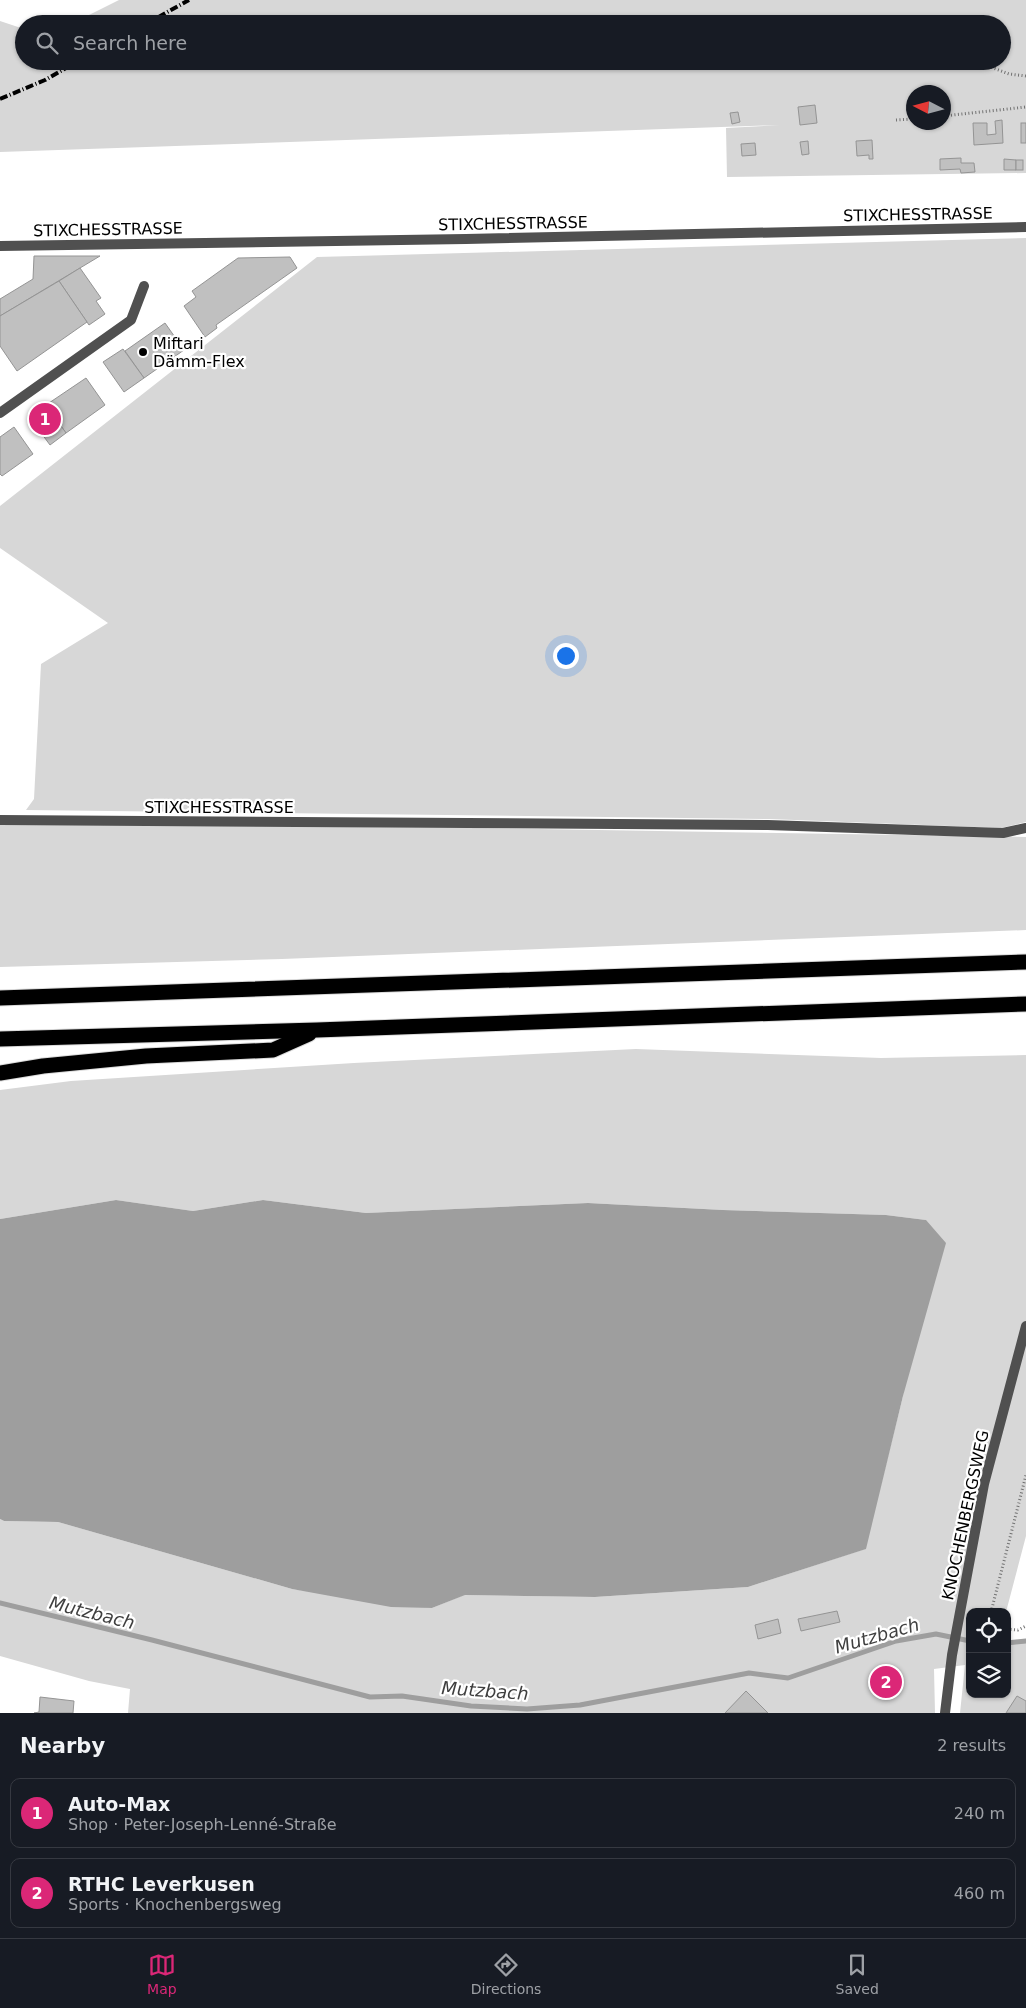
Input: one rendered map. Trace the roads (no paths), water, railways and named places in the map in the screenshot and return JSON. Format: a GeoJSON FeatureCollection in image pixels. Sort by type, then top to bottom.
{"type":"FeatureCollection","features":[{"type":"Feature","properties":{"kind":"highway"},"geometry":{"type":"LineString","coordinates":[[0,998],[1026,962]]}},
{"type":"Feature","properties":{"kind":"highway"},"geometry":{"type":"LineString","coordinates":[[0,988],[29,997]]}},
{"type":"Feature","properties":{"kind":"highway"},"geometry":{"type":"LineString","coordinates":[[0,1039],[317,1030],[1026,1004]]}},
{"type":"Feature","properties":{"kind":"highway"},"geometry":{"type":"LineString","coordinates":[[0,1073],[43,1066],[146,1056],[273,1050],[317,1030]]}},
{"type":"Feature","properties":{"kind":"street","name":"STIXCHESSTRASSE"},"geometry":{"type":"LineString","coordinates":[[0,246],[466,239],[1026,226]]}},
{"type":"Feature","properties":{"kind":"street"},"geometry":{"type":"LineString","coordinates":[[0,413],[131,320],[144,286]]}},
{"type":"Feature","properties":{"kind":"street","name":"STIXCHESSTRASSE"},"geometry":{"type":"LineString","coordinates":[[0,820],[768,825],[1002,833],[1026,828]]}},
{"type":"Feature","properties":{"kind":"street","name":"KNOCHENBERGSWEG"},"geometry":{"type":"LineString","coordinates":[[945,1713],[952,1655],[984,1484],[1026,1326]]}},
{"type":"Feature","properties":{"kind":"waterway","name":"Mutzbach"},"geometry":{"type":"LineString","coordinates":[[0,1603],[152,1640],[370,1697],[402,1696],[471,1706],[527,1709],[580,1705],[749,1673],[788,1678],[896,1641],[936,1634],[966,1640]]}},
{"type":"Feature","properties":{"kind":"waterway","name":"Mutzbach"},"geometry":{"type":"LineString","coordinates":[[1011,1643],[1026,1641]]}},
{"type":"Feature","properties":{"kind":"railway"},"geometry":{"type":"LineString","coordinates":[[162,15],[189,0]]}},
{"type":"Feature","properties":{"kind":"railway"},"geometry":{"type":"LineString","coordinates":[[0,99],[45,80],[62,70]]}},
{"type":"Feature","properties":{"kind":"place","name":"Miftari Dämm-Flex"},"geometry":{"type":"Point","coordinates":[143,352]}},
{"type":"Feature","properties":{"kind":"place","name":"Auto-Max"},"geometry":{"type":"Point","coordinates":[45,419]}},
{"type":"Feature","properties":{"kind":"place","name":"RTHC Leverkusen"},"geometry":{"type":"Point","coordinates":[886,1682]}}]}
